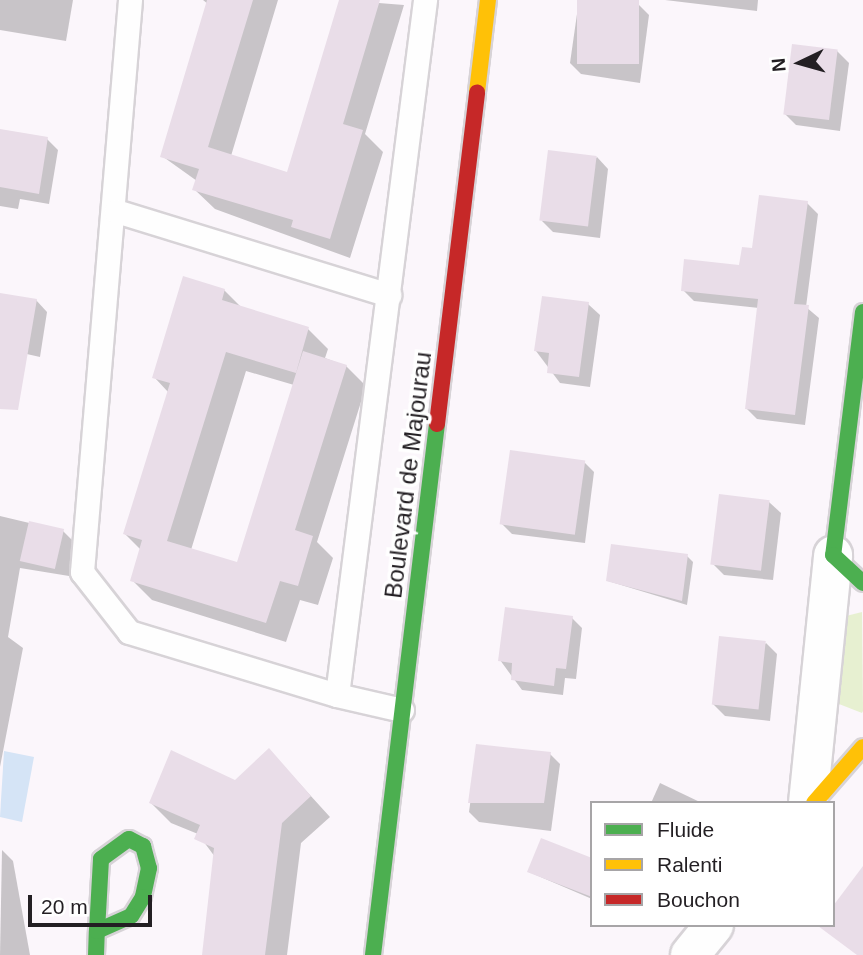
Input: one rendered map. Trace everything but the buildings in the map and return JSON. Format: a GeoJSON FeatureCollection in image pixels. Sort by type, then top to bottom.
{"type":"FeatureCollection","features":[{"type":"Feature","properties":{"kind":"street","name":"Boulevard de Majourau"},"geometry":{"type":"LineString","coordinates":[[373,955],[488,0]]}},
{"type":"Feature","properties":{"kind":"street"},"geometry":{"type":"LineString","coordinates":[[808,801],[833,555],[863,312]]}},
{"type":"Feature","properties":{"kind":"street"},"geometry":{"type":"LineString","coordinates":[[833,555],[863,583]]}},
{"type":"Feature","properties":{"kind":"street"},"geometry":{"type":"LineString","coordinates":[[816,801],[863,747]]}},
{"type":"Feature","properties":{"kind":"street"},"geometry":{"type":"LineString","coordinates":[[96,955],[97,931],[101,859],[130,839],[143,846],[149,868],[144,897],[131,915],[97,931]]}},
{"type":"Feature","properties":{"kind":"street"},"geometry":{"type":"LineString","coordinates":[[690,955],[712,927]]}},
{"type":"Feature","properties":{"kind":"lane"},"geometry":{"type":"LineString","coordinates":[[130,0],[116,211],[82,572],[129,632],[337,695],[402,710]]}},
{"type":"Feature","properties":{"kind":"lane"},"geometry":{"type":"LineString","coordinates":[[337,695],[425,0]]}},
{"type":"Feature","properties":{"kind":"lane"},"geometry":{"type":"LineString","coordinates":[[116,211],[389,295]]}},
{"type":"Feature","properties":{"kind":"green space"},"geometry":{"type":"Polygon","coordinates":[[[862,612],[862,713],[839,704],[831,683],[846,616],[862,612]]]}},
{"type":"Feature","properties":{"kind":"water"},"geometry":{"type":"Polygon","coordinates":[[[4,751],[34,757],[22,822],[0,817],[4,751]]]}},
{"type":"Feature","properties":{"kind":"traffic: fast"},"geometry":{"type":"LineString","coordinates":[[863,312],[833,555],[863,583]]}},
{"type":"Feature","properties":{"kind":"traffic: fast"},"geometry":{"type":"LineString","coordinates":[[373,955],[437,424]]}},
{"type":"Feature","properties":{"kind":"traffic: fast"},"geometry":{"type":"LineString","coordinates":[[96,955],[97,931],[101,859],[129,839],[143,846],[149,868],[143,897],[131,916],[97,931]]}},
{"type":"Feature","properties":{"kind":"traffic: slow"},"geometry":{"type":"LineString","coordinates":[[477,92],[488,0]]}},
{"type":"Feature","properties":{"kind":"traffic: slow"},"geometry":{"type":"LineString","coordinates":[[816,801],[863,747]]}},
{"type":"Feature","properties":{"kind":"traffic: jam"},"geometry":{"type":"LineString","coordinates":[[437,424],[477,92]]}}]}
